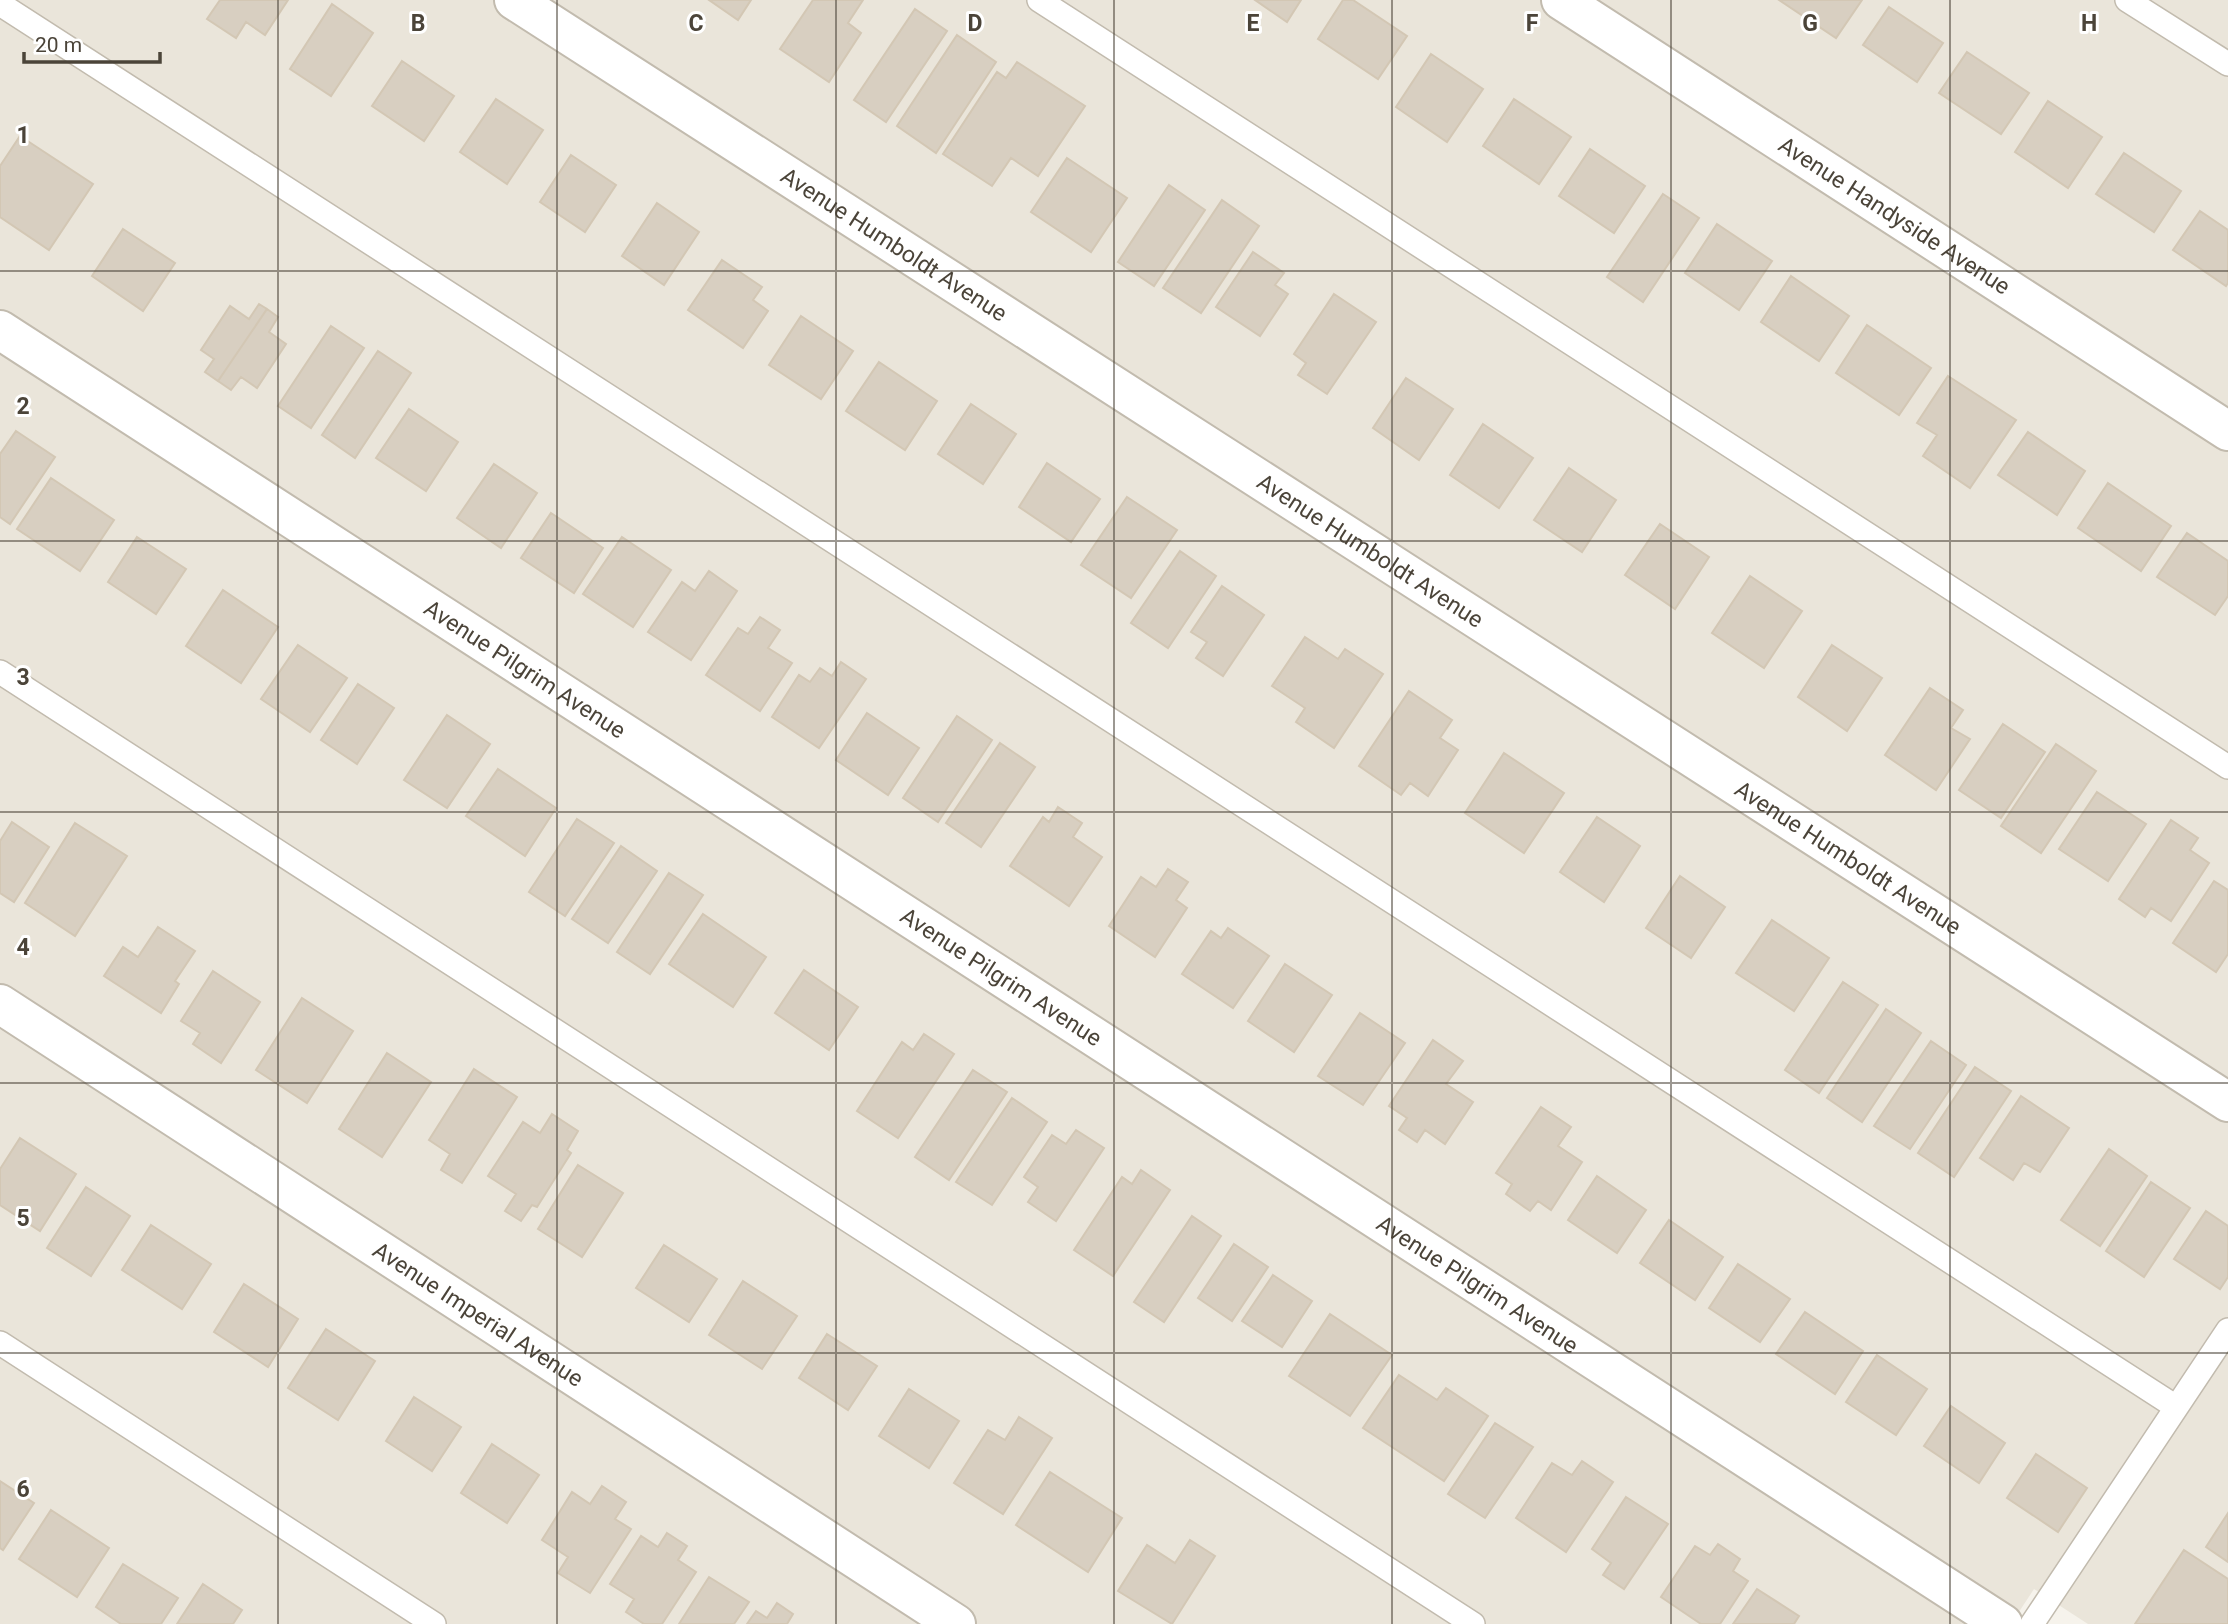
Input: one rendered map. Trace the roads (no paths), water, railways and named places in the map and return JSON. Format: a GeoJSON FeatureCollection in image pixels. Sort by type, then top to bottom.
{"type":"FeatureCollection","features":[{"type":"Feature","properties":{"kind":"street","name":"Avenue Humboldt Avenue"},"geometry":{"type":"LineString","coordinates":[[514,0],[2228,1102]]}},
{"type":"Feature","properties":{"kind":"street","name":"Avenue Handyside Avenue"},"geometry":{"type":"LineString","coordinates":[[1561,0],[2228,431]]}},
{"type":"Feature","properties":{"kind":"street","name":"Avenue Pilgrim Avenue"},"geometry":{"type":"LineString","coordinates":[[0,330],[2003,1624]]}},
{"type":"Feature","properties":{"kind":"street","name":"Avenue Imperial Avenue"},"geometry":{"type":"LineString","coordinates":[[0,1004],[956,1624]]}},
{"type":"Feature","properties":{"kind":"lane"},"geometry":{"type":"LineString","coordinates":[[1039,0],[2228,766]]}},
{"type":"Feature","properties":{"kind":"lane"},"geometry":{"type":"LineString","coordinates":[[2127,0],[2228,64]]}},
{"type":"Feature","properties":{"kind":"lane"},"geometry":{"type":"LineString","coordinates":[[0,4],[2176,1407]]}},
{"type":"Feature","properties":{"kind":"lane"},"geometry":{"type":"LineString","coordinates":[[0,672],[1473,1624]]}},
{"type":"Feature","properties":{"kind":"lane"},"geometry":{"type":"LineString","coordinates":[[2032,1624],[2228,1330]]}},
{"type":"Feature","properties":{"kind":"lane"},"geometry":{"type":"LineString","coordinates":[[0,1343],[434,1624]]}}]}
